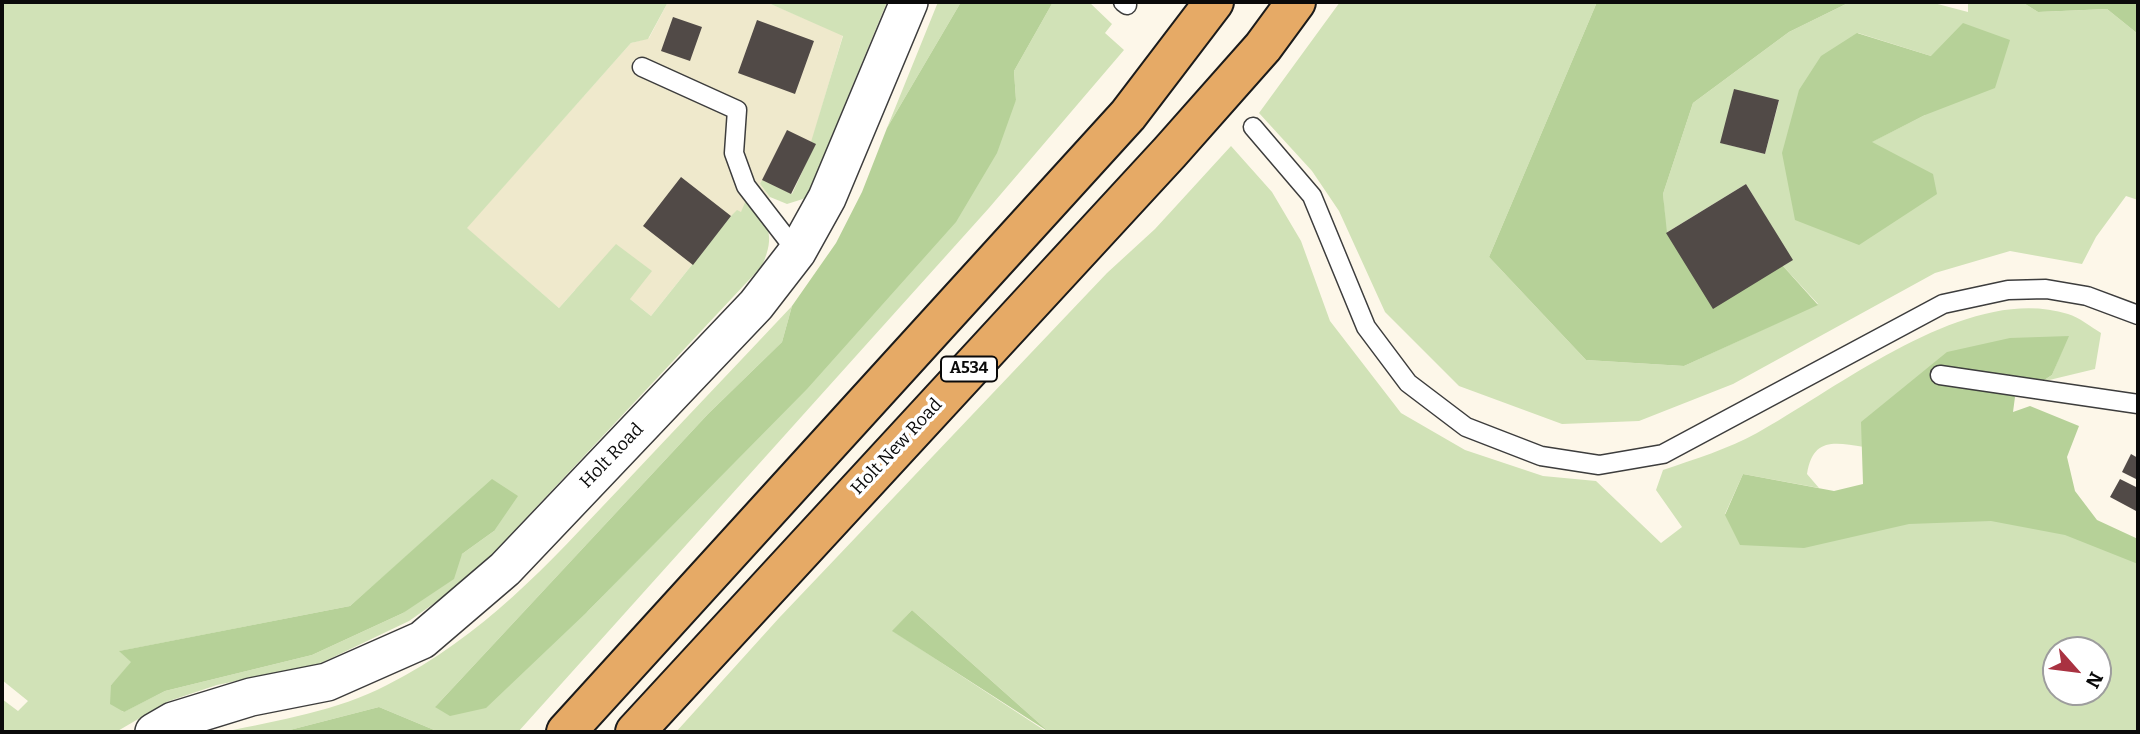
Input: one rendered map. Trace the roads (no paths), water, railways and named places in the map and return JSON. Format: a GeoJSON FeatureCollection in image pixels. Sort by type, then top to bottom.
{"type":"FeatureCollection","features":[{"type":"Feature","properties":{"kind":"highway","name":"A534"},"geometry":{"type":"LineString","coordinates":[[566,732],[1128,114],[1214,2]]}},
{"type":"Feature","properties":{"kind":"highway","name":"Holt New Road"},"geometry":{"type":"LineString","coordinates":[[635,732],[1178,142],[1263,47],[1296,2]]}},
{"type":"Feature","properties":{"kind":"street","name":"Holt Road"},"geometry":{"type":"LineString","coordinates":[[154,732],[173,721],[251,697],[327,682],[422,640],[505,569],[756,305],[797,252],[827,198],[909,2]]}},
{"type":"Feature","properties":{"kind":"lane"},"geometry":{"type":"LineString","coordinates":[[642,66],[737,110],[734,153],[746,186],[797,252]]}},
{"type":"Feature","properties":{"kind":"lane"},"geometry":{"type":"LineString","coordinates":[[1253,127],[1312,196],[1366,327],[1408,383],[1466,427],[1541,456],[1599,465],[1663,454],[1943,304],[2008,290],[2046,289],[2087,296],[2138,315]]}},
{"type":"Feature","properties":{"kind":"lane"},"geometry":{"type":"LineString","coordinates":[[1940,375],[2138,404]]}}]}
